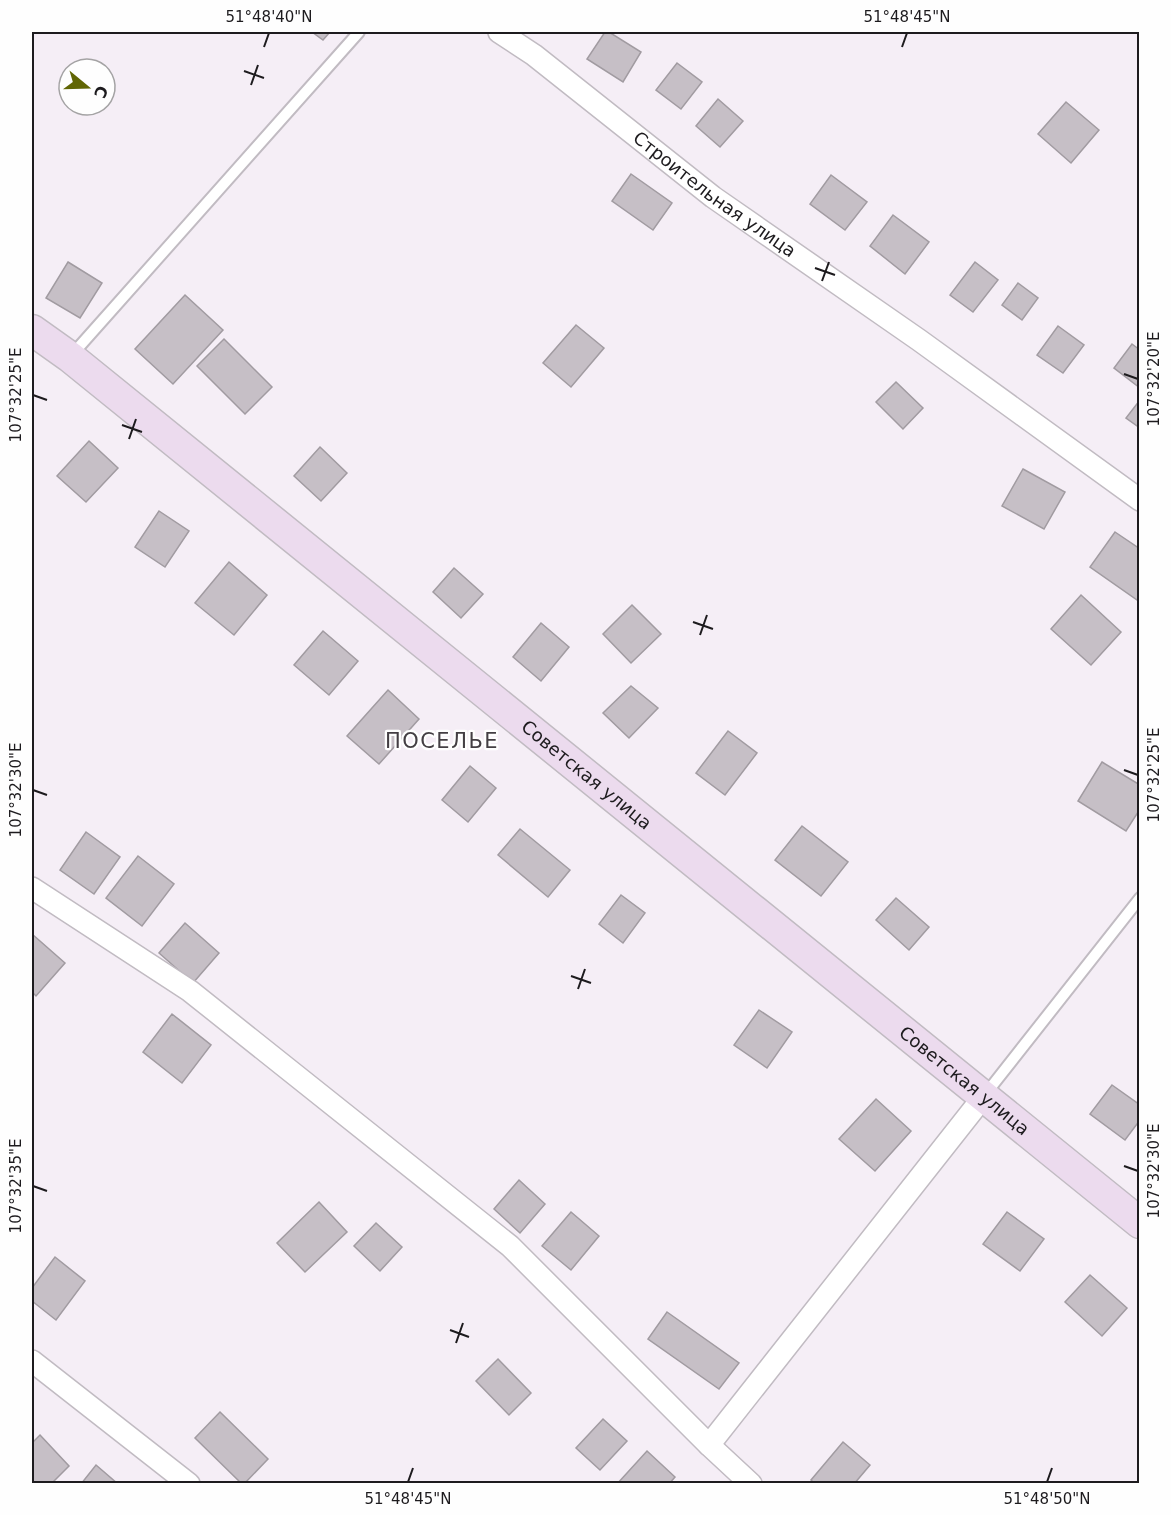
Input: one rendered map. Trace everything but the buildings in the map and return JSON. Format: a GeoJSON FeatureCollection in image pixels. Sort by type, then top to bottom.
{"type":"FeatureCollection","features":[{"type":"Feature","properties":{"kind":"main road","name":"Советская улица"},"geometry":{"type":"LineString","coordinates":[[32,330],[70,357],[1140,1223]]}},
{"type":"Feature","properties":{"kind":"street","name":"Строительная улица"},"geometry":{"type":"LineString","coordinates":[[499,32],[534,56],[713,197],[919,340],[1140,500]]}},
{"type":"Feature","properties":{"kind":"street"},"geometry":{"type":"LineString","coordinates":[[32,888],[190,991],[510,1246],[751,1484]]}},
{"type":"Feature","properties":{"kind":"street"},"geometry":{"type":"LineString","coordinates":[[709,1445],[984,1096]]}},
{"type":"Feature","properties":{"kind":"street"},"geometry":{"type":"LineString","coordinates":[[32,1361],[189,1484]]}},
{"type":"Feature","properties":{"kind":"lane"},"geometry":{"type":"LineString","coordinates":[[70,357],[359,32]]}},
{"type":"Feature","properties":{"kind":"lane"},"geometry":{"type":"LineString","coordinates":[[984,1096],[1140,898]]}},
{"type":"Feature","properties":{"kind":"district","name":"ПОСЕЛЬЕ"},"geometry":{"type":"Point","coordinates":[442,741]}}]}
